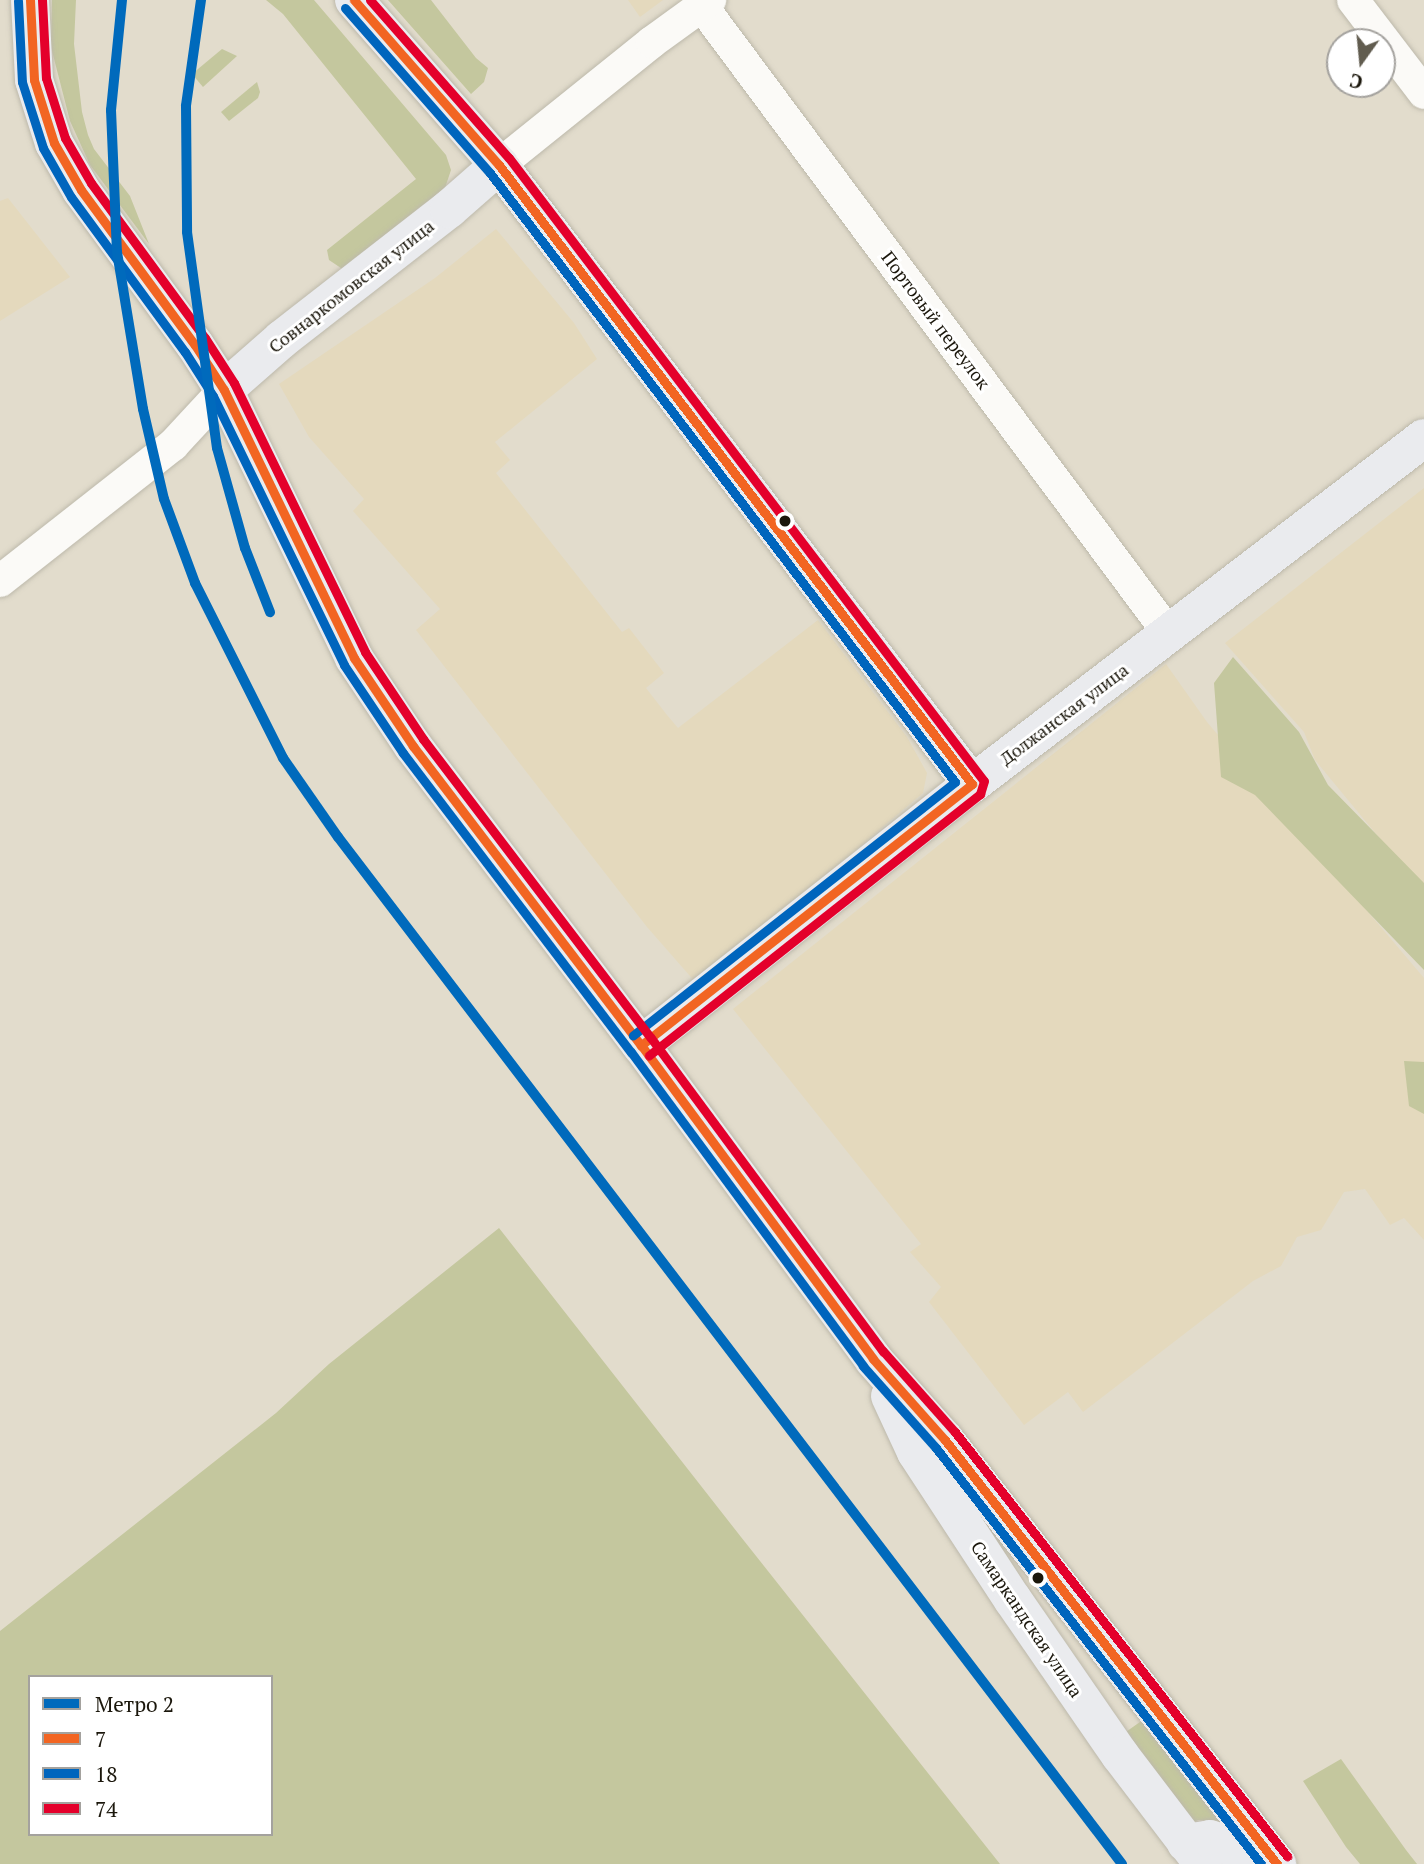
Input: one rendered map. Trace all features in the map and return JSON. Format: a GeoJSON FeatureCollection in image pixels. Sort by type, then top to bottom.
{"type":"FeatureCollection","features":[{"type":"Feature","properties":{"kind":"main road","name":"Самаркандская улица"},"geometry":{"type":"LineString","coordinates":[[30,0],[34,80],[54,142],[80,190],[195,345],[223,390],[354,658],[420,757],[641,1045],[873,1359],[945,1440],[1277,1864]]}},
{"type":"Feature","properties":{"kind":"main road"},"geometry":{"type":"LineString","coordinates":[[354,0],[499,165],[972,784]]}},
{"type":"Feature","properties":{"kind":"main road","name":"Совнаркомовская улица"},"geometry":{"type":"LineString","coordinates":[[223,390],[282,339],[449,209],[499,165]]}},
{"type":"Feature","properties":{"kind":"main road","name":"Должанская улица"},"geometry":{"type":"LineString","coordinates":[[641,1045],[972,784],[1424,438]]}},
{"type":"Feature","properties":{"kind":"main road","name":"Самаркандская улица"},"geometry":{"type":"LineString","coordinates":[[873,1359],[923,1463],[1119,1755],[1194,1853]]}},
{"type":"Feature","properties":{"kind":"main road"},"geometry":{"type":"LineString","coordinates":[[1194,1853],[1210,1839],[1229,1845],[1252,1864]]}},
{"type":"Feature","properties":{"kind":"street"},"geometry":{"type":"LineString","coordinates":[[1353,0],[1424,93]]}},
{"type":"Feature","properties":{"kind":"street","name":"Совнаркомовская улица"},"geometry":{"type":"LineString","coordinates":[[499,165],[706,3]]}},
{"type":"Feature","properties":{"kind":"street","name":"Портовый переулок"},"geometry":{"type":"LineString","coordinates":[[706,3],[1170,634]]}},
{"type":"Feature","properties":{"kind":"street","name":"Совнаркомовская улица"},"geometry":{"type":"LineString","coordinates":[[0,581],[173,445],[223,390]]}},
{"type":"Feature","properties":{"kind":"shaded area"},"geometry":{"type":"Polygon","coordinates":[[[628,0],[663,0],[640,17],[628,0]]]}},
{"type":"Feature","properties":{"kind":"shaded area"},"geometry":{"type":"Polygon","coordinates":[[[8,198],[70,277],[0,321],[0,201],[8,198]]]}},
{"type":"Feature","properties":{"kind":"shaded area"},"geometry":{"type":"Polygon","coordinates":[[[496,229],[574,323],[597,359],[495,442],[510,460],[496,473],[622,632],[629,628],[664,673],[646,688],[667,715],[678,728],[818,620],[907,737],[927,773],[923,793],[697,984],[647,927],[416,630],[440,609],[353,511],[364,499],[309,437],[279,384],[435,278],[496,229]]]}},
{"type":"Feature","properties":{"kind":"shaded area"},"geometry":{"type":"Polygon","coordinates":[[[1424,488],[1424,892],[1315,760],[1304,732],[1225,643],[1424,488]]]}},
{"type":"Feature","properties":{"kind":"shaded area"},"geometry":{"type":"Polygon","coordinates":[[[1166,664],[1207,722],[1424,978],[1424,1240],[1404,1218],[1390,1225],[1365,1189],[1344,1192],[1321,1230],[1297,1237],[1281,1266],[1253,1281],[1083,1412],[1068,1392],[1024,1425],[929,1302],[941,1287],[910,1252],[921,1244],[733,1009],[1166,664]]]}},
{"type":"Feature","properties":{"kind":"green space"},"geometry":{"type":"Polygon","coordinates":[[[52,0],[76,0],[74,44],[82,112],[88,135],[94,149],[130,196],[149,244],[90,165],[70,121],[51,47],[52,0]]]}},
{"type":"Feature","properties":{"kind":"green space"},"geometry":{"type":"Polygon","coordinates":[[[266,0],[314,0],[446,155],[451,170],[443,194],[347,272],[329,260],[327,250],[416,179],[283,14],[266,0]]]}},
{"type":"Feature","properties":{"kind":"green space"},"geometry":{"type":"Polygon","coordinates":[[[388,0],[431,0],[476,58],[488,68],[484,82],[471,94],[388,0]]]}},
{"type":"Feature","properties":{"kind":"green space"},"geometry":{"type":"Polygon","coordinates":[[[222,49],[237,56],[203,87],[192,74],[222,49]]]}},
{"type":"Feature","properties":{"kind":"green space"},"geometry":{"type":"Polygon","coordinates":[[[257,82],[260,92],[258,98],[229,121],[221,112],[257,82]]]}},
{"type":"Feature","properties":{"kind":"green space"},"geometry":{"type":"Polygon","coordinates":[[[1233,657],[1299,732],[1328,785],[1424,883],[1424,970],[1255,795],[1221,777],[1214,683],[1233,657]]]}},
{"type":"Feature","properties":{"kind":"green space"},"geometry":{"type":"Polygon","coordinates":[[[1404,1061],[1424,1062],[1424,1114],[1409,1106],[1404,1061]]]}},
{"type":"Feature","properties":{"kind":"green space"},"geometry":{"type":"Polygon","coordinates":[[[499,1228],[1000,1864],[0,1864],[0,1631],[276,1413],[329,1364],[499,1228]]]}},
{"type":"Feature","properties":{"kind":"green space"},"geometry":{"type":"Polygon","coordinates":[[[1147,1717],[1227,1821],[1198,1820],[1188,1824],[1123,1734],[1147,1717]]]}},
{"type":"Feature","properties":{"kind":"green space"},"geometry":{"type":"Polygon","coordinates":[[[1341,1759],[1417,1864],[1360,1864],[1346,1847],[1303,1781],[1341,1759]]]}},
{"type":"Feature","properties":{"kind":"metro line","name":"2"},"geometry":{"type":"LineString","coordinates":[[122,0],[111,110],[117,252],[143,409],[164,499],[195,583],[283,758],[338,837],[1122,1864]]}},
{"type":"Feature","properties":{"kind":"metro line","name":"2"},"geometry":{"type":"LineString","coordinates":[[201,0],[186,106],[187,232],[217,448],[245,548],[270,612]]}},
{"type":"Feature","properties":{"kind":"transit line","name":"7"},"geometry":{"type":"LineString","coordinates":[[30,0],[34,80],[54,143],[81,190],[195,345],[224,390],[354,658],[413,746],[641,1045],[873,1359],[945,1440],[1277,1864]]}},
{"type":"Feature","properties":{"kind":"transit line","name":"74"},"geometry":{"type":"LineString","coordinates":[[42,0],[46,78],[65,138],[91,183],[205,338],[234,383],[365,652],[423,739],[651,1038],[883,1351],[955,1432],[1287,1856]]}},
{"type":"Feature","properties":{"kind":"transit line","name":"7"},"geometry":{"type":"LineString","coordinates":[[354,0],[499,165],[972,784],[641,1045]]}},
{"type":"Feature","properties":{"kind":"transit line","name":"74"},"geometry":{"type":"LineString","coordinates":[[370,0],[509,158],[984,781],[980,794],[649,1055]]}},
{"type":"Feature","properties":{"kind":"transit line","name":"18"},"geometry":{"type":"LineString","coordinates":[[18,1],[22,82],[43,148],[71,197],[185,352],[213,396],[344,665],[403,753],[631,1052],[863,1366],[936,1448],[1261,1864]]}},
{"type":"Feature","properties":{"kind":"transit line","name":"18"},"geometry":{"type":"LineString","coordinates":[[345,8],[490,173],[955,782],[633,1035]]}}]}
